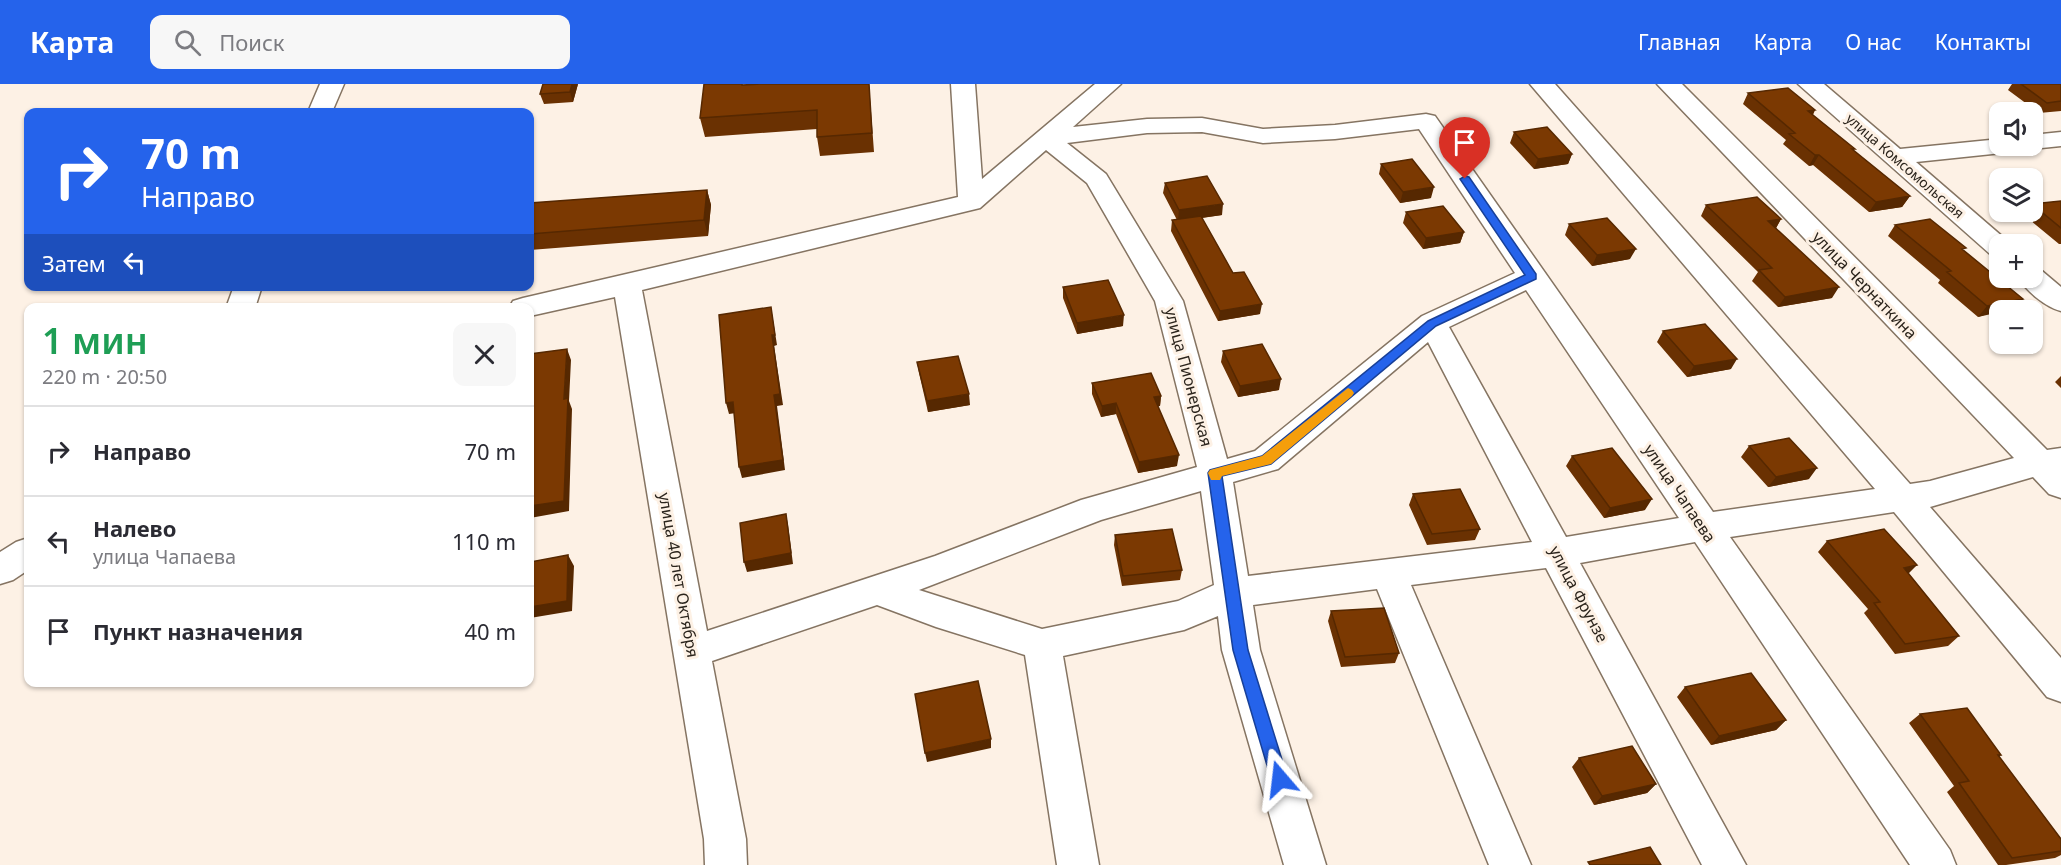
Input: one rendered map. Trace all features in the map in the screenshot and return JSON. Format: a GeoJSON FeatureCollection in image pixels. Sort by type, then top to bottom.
{"type":"FeatureCollection","features":[{"type":"Feature","properties":{"kind":"street"},"geometry":{"type":"LineString","coordinates":[[322,108],[332,84]]}},
{"type":"Feature","properties":{"kind":"street"},"geometry":{"type":"LineString","coordinates":[[963,84],[971,202]]}},
{"type":"Feature","properties":{"kind":"street"},"geometry":{"type":"LineString","coordinates":[[534,306],[971,202],[1109,84]]}},
{"type":"Feature","properties":{"kind":"street"},"geometry":{"type":"LineString","coordinates":[[1542,84],[1902,498],[2061,685]]}},
{"type":"Feature","properties":{"kind":"street","name":"улица Чернаткина"},"geometry":{"type":"LineString","coordinates":[[1669,84],[2054,469]]}},
{"type":"Feature","properties":{"kind":"street","name":"улица Комсомольская"},"geometry":{"type":"LineString","coordinates":[[1810,84],[1989,239]]}},
{"type":"Feature","properties":{"kind":"street","name":"улица Чапаева"},"geometry":{"type":"LineString","coordinates":[[1046,138],[1147,126],[1202,125],[1263,136],[1335,132],[1426,121],[1935,865]]}},
{"type":"Feature","properties":{"kind":"street","name":"улица Пионерская"},"geometry":{"type":"LineString","coordinates":[[1046,138],[1098,179],[1169,301],[1215,473],[1241,650],[1305,865]]}},
{"type":"Feature","properties":{"kind":"street"},"geometry":{"type":"LineString","coordinates":[[2043,141],[2061,139]]}},
{"type":"Feature","properties":{"kind":"street"},"geometry":{"type":"LineString","coordinates":[[1894,157],[1989,147]]}},
{"type":"Feature","properties":{"kind":"street"},"geometry":{"type":"LineString","coordinates":[[692,652],[948,566],[1093,509],[1266,460],[1432,323],[1532,276]]}},
{"type":"Feature","properties":{"kind":"street","name":"улица 40 лет Октября"},"geometry":{"type":"LineString","coordinates":[[627,285],[725,839],[726,865]]}},
{"type":"Feature","properties":{"kind":"street"},"geometry":{"type":"LineString","coordinates":[[2043,286],[2061,302]]}},
{"type":"Feature","properties":{"kind":"street","name":"улица Фрунзе"},"geometry":{"type":"LineString","coordinates":[[1432,323],[1725,865]]}},
{"type":"Feature","properties":{"kind":"street"},"geometry":{"type":"LineString","coordinates":[[879,590],[936,612],[1042,645],[1184,615],[1232,593],[1556,553],[1704,527],[1930,494],[2054,469]]}},
{"type":"Feature","properties":{"kind":"street"},"geometry":{"type":"LineString","coordinates":[[0,570],[24,555]]}},
{"type":"Feature","properties":{"kind":"street"},"geometry":{"type":"LineString","coordinates":[[1388,572],[1510,865]]}},
{"type":"Feature","properties":{"kind":"street"},"geometry":{"type":"LineString","coordinates":[[1042,645],[1078,865]]}},
{"type":"Feature","properties":{"kind":"building"},"geometry":{"type":"Polygon","coordinates":[[[543,84],[572,84],[570,92],[540,94],[543,84]]]}},
{"type":"Feature","properties":{"kind":"building"},"geometry":{"type":"Polygon","coordinates":[[[704,84],[869,84],[872,133],[817,137],[817,110],[700,118],[704,84]]]}},
{"type":"Feature","properties":{"kind":"building"},"geometry":{"type":"Polygon","coordinates":[[[2021,84],[2061,84],[2061,101],[2047,103],[2021,84]]]}},
{"type":"Feature","properties":{"kind":"building"},"geometry":{"type":"Polygon","coordinates":[[[1788,88],[1815,110],[1808,111],[1910,196],[1876,202],[1819,155],[1815,155],[1789,134],[1795,133],[1748,93],[1788,88]]]}},
{"type":"Feature","properties":{"kind":"building"},"geometry":{"type":"Polygon","coordinates":[[[1547,127],[1572,154],[1538,159],[1514,132],[1547,127]]]}},
{"type":"Feature","properties":{"kind":"building"},"geometry":{"type":"Polygon","coordinates":[[[1412,159],[1434,187],[1403,192],[1381,164],[1412,159]]]}},
{"type":"Feature","properties":{"kind":"building"},"geometry":{"type":"Polygon","coordinates":[[[1207,176],[1223,204],[1179,210],[1165,183],[1207,176]]]}},
{"type":"Feature","properties":{"kind":"building"},"geometry":{"type":"Polygon","coordinates":[[[707,190],[704,220],[534,234],[534,203],[707,190]]]}},
{"type":"Feature","properties":{"kind":"building"},"geometry":{"type":"Polygon","coordinates":[[[1757,197],[1781,219],[1768,221],[1839,287],[1785,297],[1759,270],[1772,268],[1706,205],[1757,197]]]}},
{"type":"Feature","properties":{"kind":"building"},"geometry":{"type":"Polygon","coordinates":[[[2061,201],[2061,228],[2043,213],[2043,203],[2061,201]]]}},
{"type":"Feature","properties":{"kind":"building"},"geometry":{"type":"Polygon","coordinates":[[[1443,206],[1464,232],[1426,238],[1406,212],[1443,206]]]}},
{"type":"Feature","properties":{"kind":"building"},"geometry":{"type":"Polygon","coordinates":[[[1201,216],[1233,273],[1244,272],[1262,304],[1220,311],[1172,220],[1201,216]]]}},
{"type":"Feature","properties":{"kind":"building"},"geometry":{"type":"Polygon","coordinates":[[[1607,218],[1636,249],[1597,255],[1569,224],[1607,218]]]}},
{"type":"Feature","properties":{"kind":"building"},"geometry":{"type":"Polygon","coordinates":[[[1930,219],[1966,248],[1962,249],[1989,271],[1989,288],[2010,288],[2023,299],[1989,300],[1987,306],[1947,272],[1951,271],[1895,225],[1930,219]]]}},
{"type":"Feature","properties":{"kind":"building"},"geometry":{"type":"Polygon","coordinates":[[[1108,280],[1124,315],[1077,323],[1063,287],[1108,280]]]}},
{"type":"Feature","properties":{"kind":"building"},"geometry":{"type":"Polygon","coordinates":[[[771,307],[775,335],[772,335],[780,394],[774,395],[783,460],[739,467],[733,402],[726,403],[719,315],[771,307]]]}},
{"type":"Feature","properties":{"kind":"building"},"geometry":{"type":"Polygon","coordinates":[[[1705,324],[1737,359],[1694,366],[1663,331],[1705,324]]]}},
{"type":"Feature","properties":{"kind":"building"},"geometry":{"type":"Polygon","coordinates":[[[1262,344],[1281,379],[1240,386],[1223,351],[1262,344]]]}},
{"type":"Feature","properties":{"kind":"building"},"geometry":{"type":"Polygon","coordinates":[[[567,349],[564,399],[568,398],[564,501],[534,505],[534,353],[567,349]]]}},
{"type":"Feature","properties":{"kind":"building"},"geometry":{"type":"Polygon","coordinates":[[[958,356],[969,394],[927,401],[917,362],[958,356]]]}},
{"type":"Feature","properties":{"kind":"building"},"geometry":{"type":"Polygon","coordinates":[[[1151,373],[1161,396],[1154,397],[1179,455],[1139,462],[1116,403],[1102,406],[1092,383],[1151,373]]]}},
{"type":"Feature","properties":{"kind":"building"},"geometry":{"type":"Polygon","coordinates":[[[1789,438],[1817,468],[1776,477],[1749,446],[1789,438]]]}},
{"type":"Feature","properties":{"kind":"building"},"geometry":{"type":"Polygon","coordinates":[[[1612,448],[1652,499],[1610,508],[1572,456],[1612,448]]]}},
{"type":"Feature","properties":{"kind":"building"},"geometry":{"type":"Polygon","coordinates":[[[1460,489],[1480,529],[1432,534],[1413,494],[1460,489]]]}},
{"type":"Feature","properties":{"kind":"building"},"geometry":{"type":"Polygon","coordinates":[[[786,514],[791,553],[744,562],[740,523],[786,514]]]}},
{"type":"Feature","properties":{"kind":"building"},"geometry":{"type":"Polygon","coordinates":[[[1172,529],[1182,570],[1123,576],[1115,535],[1172,529]]]}},
{"type":"Feature","properties":{"kind":"building"},"geometry":{"type":"Polygon","coordinates":[[[1884,529],[1917,565],[1904,568],[1959,636],[1905,644],[1874,603],[1880,602],[1827,541],[1884,529]]]}},
{"type":"Feature","properties":{"kind":"building"},"geometry":{"type":"Polygon","coordinates":[[[568,555],[567,601],[534,606],[534,561],[568,555]]]}},
{"type":"Feature","properties":{"kind":"building"},"geometry":{"type":"Polygon","coordinates":[[[1384,608],[1399,653],[1345,657],[1331,611],[1384,608]]]}},
{"type":"Feature","properties":{"kind":"building"},"geometry":{"type":"Polygon","coordinates":[[[1751,673],[1786,720],[1719,736],[1685,687],[1751,673]]]}},
{"type":"Feature","properties":{"kind":"building"},"geometry":{"type":"Polygon","coordinates":[[[978,681],[991,739],[925,753],[915,694],[978,681]]]}},
{"type":"Feature","properties":{"kind":"building"},"geometry":{"type":"Polygon","coordinates":[[[1967,708],[2001,755],[1998,755],[2061,839],[2061,851],[2012,858],[1959,783],[1969,781],[1920,714],[1967,708]]]}},
{"type":"Feature","properties":{"kind":"building"},"geometry":{"type":"Polygon","coordinates":[[[1632,746],[1656,784],[1602,796],[1579,758],[1632,746]]]}},
{"type":"Feature","properties":{"kind":"building"},"geometry":{"type":"Polygon","coordinates":[[[1650,847],[1661,865],[1590,865],[1588,862],[1650,847]]]}},
{"type":"Feature","properties":{"kind":"slow traffic"},"geometry":{"type":"LineString","coordinates":[[1216,477],[1215,473],[1266,460],[1348,393]]}},
{"type":"Feature","properties":{"kind":"route"},"geometry":{"type":"LineString","coordinates":[[1280,779],[1241,650],[1215,473],[1266,460],[1432,323],[1532,276],[1465,179]]}}]}
